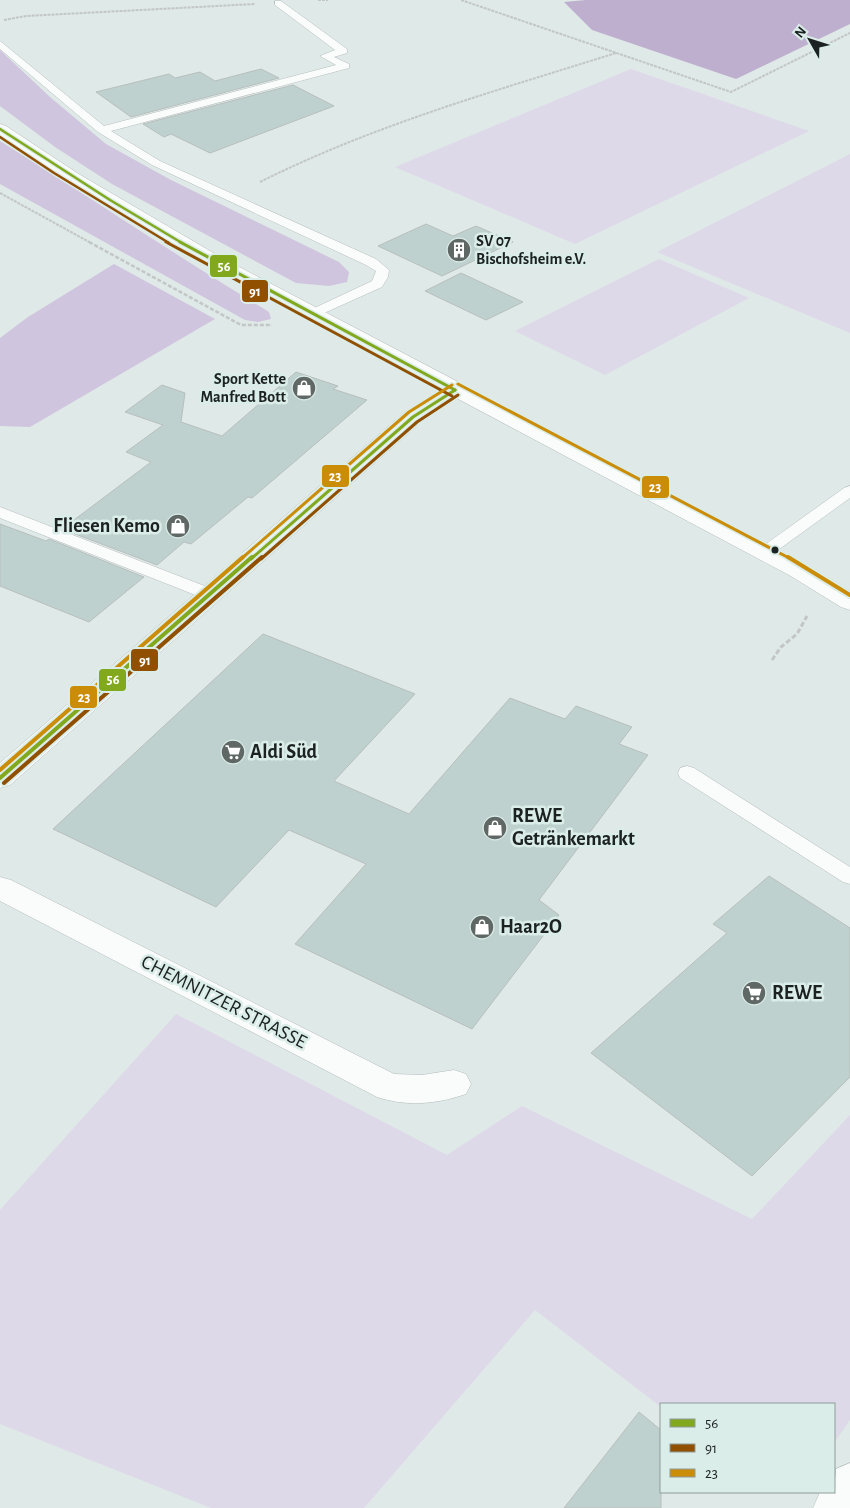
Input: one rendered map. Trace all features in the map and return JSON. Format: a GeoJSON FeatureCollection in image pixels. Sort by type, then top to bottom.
{"type":"FeatureCollection","features":[{"type":"Feature","properties":{"kind":"main road"},"geometry":{"type":"LineString","coordinates":[[0,129],[71,178],[147,224],[455,390],[847,596]]}},
{"type":"Feature","properties":{"kind":"main road"},"geometry":{"type":"LineString","coordinates":[[0,778],[413,417],[455,390]]}},
{"type":"Feature","properties":{"kind":"main road","name":"CHEMNITZER STRASSE"},"geometry":{"type":"LineString","coordinates":[[0,888],[389,1086],[406,1090],[431,1090],[454,1084]]}},
{"type":"Feature","properties":{"kind":"main road"},"geometry":{"type":"LineString","coordinates":[[833,1508],[850,1482]]}},
{"type":"Feature","properties":{"kind":"lane"},"geometry":{"type":"LineString","coordinates":[[102,130],[344,66],[325,56],[343,51],[278,3]]}},
{"type":"Feature","properties":{"kind":"lane"},"geometry":{"type":"LineString","coordinates":[[0,44],[102,130],[156,163],[370,262],[383,270],[382,277],[377,284],[313,314]]}},
{"type":"Feature","properties":{"kind":"lane"},"geometry":{"type":"LineString","coordinates":[[765,552],[850,491]]}},
{"type":"Feature","properties":{"kind":"lane"},"geometry":{"type":"LineString","coordinates":[[0,512],[209,594]]}},
{"type":"Feature","properties":{"kind":"lane"},"geometry":{"type":"LineString","coordinates":[[687,773],[850,877]]}},
{"type":"Feature","properties":{"kind":"path"},"geometry":{"type":"LineString","coordinates":[[0,20],[26,16],[328,0]]}},
{"type":"Feature","properties":{"kind":"path"},"geometry":{"type":"LineString","coordinates":[[461,0],[731,92],[850,33]]}},
{"type":"Feature","properties":{"kind":"path"},"geometry":{"type":"LineString","coordinates":[[231,198],[286,168],[351,139],[616,53]]}},
{"type":"Feature","properties":{"kind":"path"},"geometry":{"type":"LineString","coordinates":[[0,193],[241,324],[257,326],[280,325],[313,314]]}},
{"type":"Feature","properties":{"kind":"path"},"geometry":{"type":"LineString","coordinates":[[772,660],[781,647],[797,634],[807,616]]}},
{"type":"Feature","properties":{"kind":"shaded area"},"geometry":{"type":"Polygon","coordinates":[[[586,0],[850,0],[850,24],[736,79],[592,30],[564,2],[586,0]]]}},
{"type":"Feature","properties":{"kind":"shaded area"},"geometry":{"type":"Polygon","coordinates":[[[0,50],[50,97],[106,144],[171,180],[339,262],[349,272],[347,282],[329,286],[296,283],[112,184],[55,147],[0,106],[0,50]]]}},
{"type":"Feature","properties":{"kind":"shaded area"},"geometry":{"type":"Polygon","coordinates":[[[631,69],[809,131],[575,244],[395,167],[631,69]]]}},
{"type":"Feature","properties":{"kind":"shaded area"},"geometry":{"type":"Polygon","coordinates":[[[0,141],[269,312],[271,319],[258,322],[245,320],[0,184],[0,141]]]}},
{"type":"Feature","properties":{"kind":"shaded area"},"geometry":{"type":"Polygon","coordinates":[[[850,154],[850,333],[657,252],[850,154]]]}},
{"type":"Feature","properties":{"kind":"shaded area"},"geometry":{"type":"Polygon","coordinates":[[[659,259],[749,298],[605,375],[515,331],[659,259]]]}},
{"type":"Feature","properties":{"kind":"shaded area"},"geometry":{"type":"Polygon","coordinates":[[[114,264],[215,319],[30,427],[0,426],[0,338],[28,317],[114,264]]]}},
{"type":"Feature","properties":{"kind":"shaded area"},"geometry":{"type":"Polygon","coordinates":[[[176,1014],[447,1155],[522,1106],[752,1219],[850,1115],[850,1420],[835,1442],[835,1403],[660,1403],[660,1406],[535,1310],[364,1508],[211,1508],[0,1424],[0,1210],[176,1014]]]}},
{"type":"Feature","properties":{"kind":"building"},"geometry":{"type":"Polygon","coordinates":[[[261,69],[279,78],[131,117],[96,92],[169,74],[175,78],[200,72],[215,81],[261,69]]]}},
{"type":"Feature","properties":{"kind":"building"},"geometry":{"type":"Polygon","coordinates":[[[293,85],[334,106],[210,153],[171,134],[164,137],[143,124],[293,85]]]}},
{"type":"Feature","properties":{"kind":"building","name":"SV 07 Bischofsheim e.V."},"geometry":{"type":"Polygon","coordinates":[[[426,224],[453,236],[476,226],[513,242],[442,276],[378,246],[426,224]]]}},
{"type":"Feature","properties":{"kind":"building","name":"SV 07 Bischofsheim e.V."},"geometry":{"type":"Polygon","coordinates":[[[461,273],[523,302],[486,320],[425,291],[461,273]]]}},
{"type":"Feature","properties":{"kind":"building"},"geometry":{"type":"Polygon","coordinates":[[[296,372],[338,386],[333,389],[367,400],[252,498],[248,497],[191,544],[184,542],[157,565],[62,529],[151,462],[126,452],[163,425],[125,412],[162,385],[185,393],[181,422],[222,436],[296,372]]]}},
{"type":"Feature","properties":{"kind":"building"},"geometry":{"type":"Polygon","coordinates":[[[0,524],[46,541],[49,539],[144,577],[89,622],[0,586],[0,524]]]}},
{"type":"Feature","properties":{"kind":"building"},"geometry":{"type":"Polygon","coordinates":[[[263,634],[415,694],[334,781],[409,814],[510,698],[565,719],[576,706],[632,727],[619,744],[648,755],[539,900],[559,915],[472,1029],[295,944],[366,864],[289,830],[216,907],[53,829],[263,634]]]}},
{"type":"Feature","properties":{"kind":"building","name":"REWE"},"geometry":{"type":"Polygon","coordinates":[[[769,876],[850,928],[850,1077],[752,1176],[591,1053],[727,933],[713,924],[769,876]]]}},
{"type":"Feature","properties":{"kind":"building"},"geometry":{"type":"Polygon","coordinates":[[[639,1412],[660,1429],[661,1508],[564,1508],[639,1412]]]}},
{"type":"Feature","properties":{"kind":"transit line","name":"56"},"geometry":{"type":"LineString","coordinates":[[0,129],[55,166],[166,234],[281,298],[455,390]]}},
{"type":"Feature","properties":{"kind":"transit line","name":"91"},"geometry":{"type":"LineString","coordinates":[[0,137],[109,208],[165,241],[452,396]]}},
{"type":"Feature","properties":{"kind":"transit line","name":"23"},"geometry":{"type":"LineString","coordinates":[[458,384],[801,564],[850,595]]}},
{"type":"Feature","properties":{"kind":"transit line","name":"23"},"geometry":{"type":"LineString","coordinates":[[0,770],[409,412],[452,385]]}},
{"type":"Feature","properties":{"kind":"transit line","name":"56"},"geometry":{"type":"LineString","coordinates":[[0,778],[413,417],[455,390]]}},
{"type":"Feature","properties":{"kind":"transit line","name":"91"},"geometry":{"type":"LineString","coordinates":[[4,783],[417,422],[458,395]]}},
{"type":"Feature","properties":{"kind":"place","name":"SV 07 Bischofsheim e.V."},"geometry":{"type":"Point","coordinates":[459,250]}},
{"type":"Feature","properties":{"kind":"place","name":"Sport Kette Manfred Bott"},"geometry":{"type":"Point","coordinates":[304,388]}},
{"type":"Feature","properties":{"kind":"place","name":"Fliesen Kemo"},"geometry":{"type":"Point","coordinates":[178,526]}},
{"type":"Feature","properties":{"kind":"place","name":"Aldi Süd"},"geometry":{"type":"Point","coordinates":[233,752]}},
{"type":"Feature","properties":{"kind":"place","name":"REWE Getränkemarkt"},"geometry":{"type":"Point","coordinates":[495,828]}},
{"type":"Feature","properties":{"kind":"place","name":"Haar2O"},"geometry":{"type":"Point","coordinates":[482,927]}},
{"type":"Feature","properties":{"kind":"place","name":"REWE"},"geometry":{"type":"Point","coordinates":[754,993]}}]}
